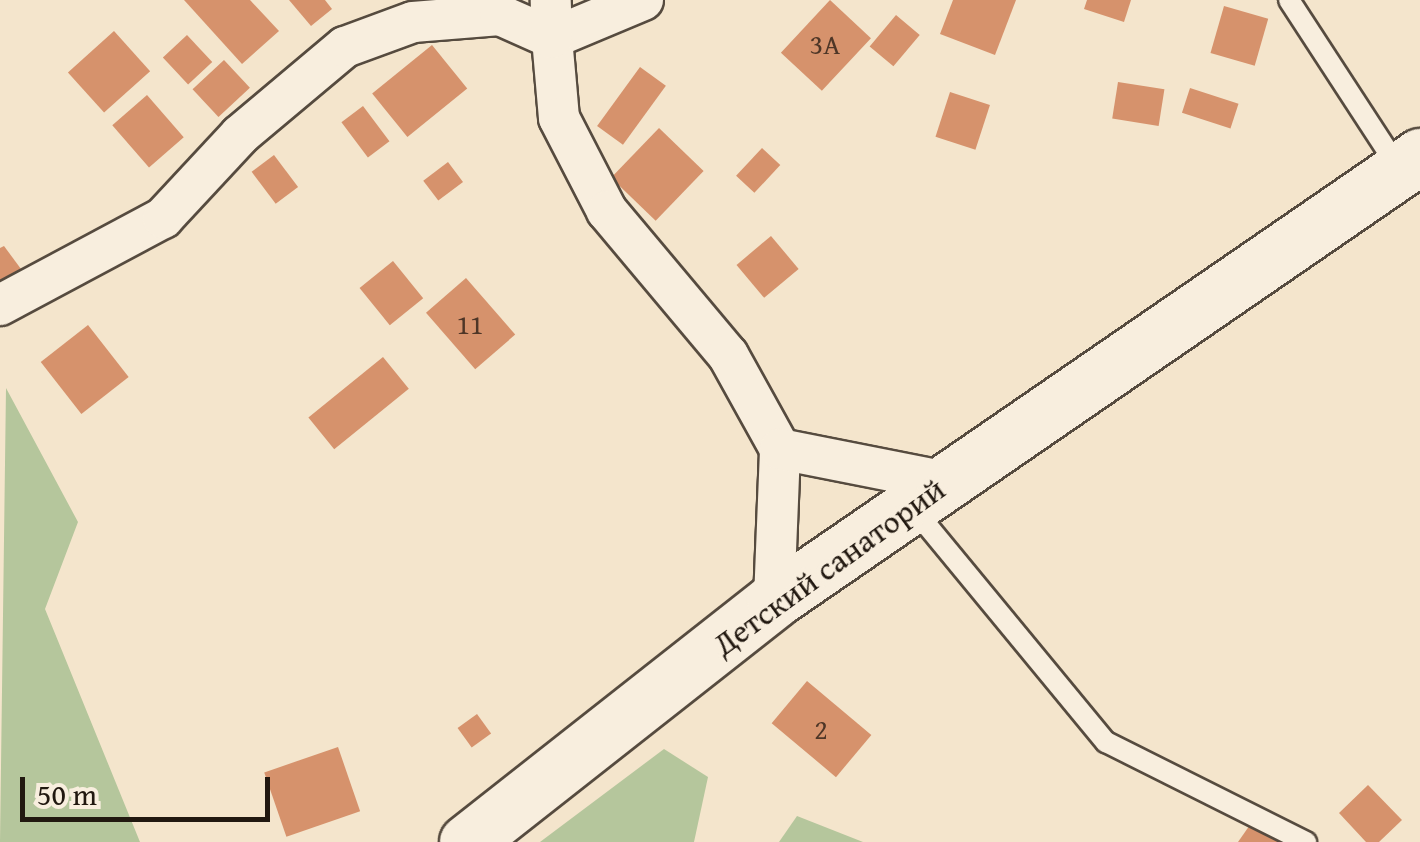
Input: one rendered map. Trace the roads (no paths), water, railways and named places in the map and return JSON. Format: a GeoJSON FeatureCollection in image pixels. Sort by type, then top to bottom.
{"type":"FeatureCollection","features":[{"type":"Feature","properties":{"kind":"main road","name":"Детский санаторий"},"geometry":{"type":"LineString","coordinates":[[468,842],[774,600],[1410,162]]}},
{"type":"Feature","properties":{"kind":"street"},"geometry":{"type":"LineString","coordinates":[[0,305],[163,218],[240,135],[345,48],[413,22],[500,15],[552,19],[642,0]]}},
{"type":"Feature","properties":{"kind":"street"},"geometry":{"type":"LineString","coordinates":[[552,19],[559,118],[607,211],[728,355],[780,450],[774,600]]}},
{"type":"Feature","properties":{"kind":"street"},"geometry":{"type":"LineString","coordinates":[[780,450],[929,494]]}},
{"type":"Feature","properties":{"kind":"lane"},"geometry":{"type":"LineString","coordinates":[[1288,0],[1410,162]]}},
{"type":"Feature","properties":{"kind":"lane"},"geometry":{"type":"LineString","coordinates":[[929,494],[1106,742],[1306,842]]}}]}
